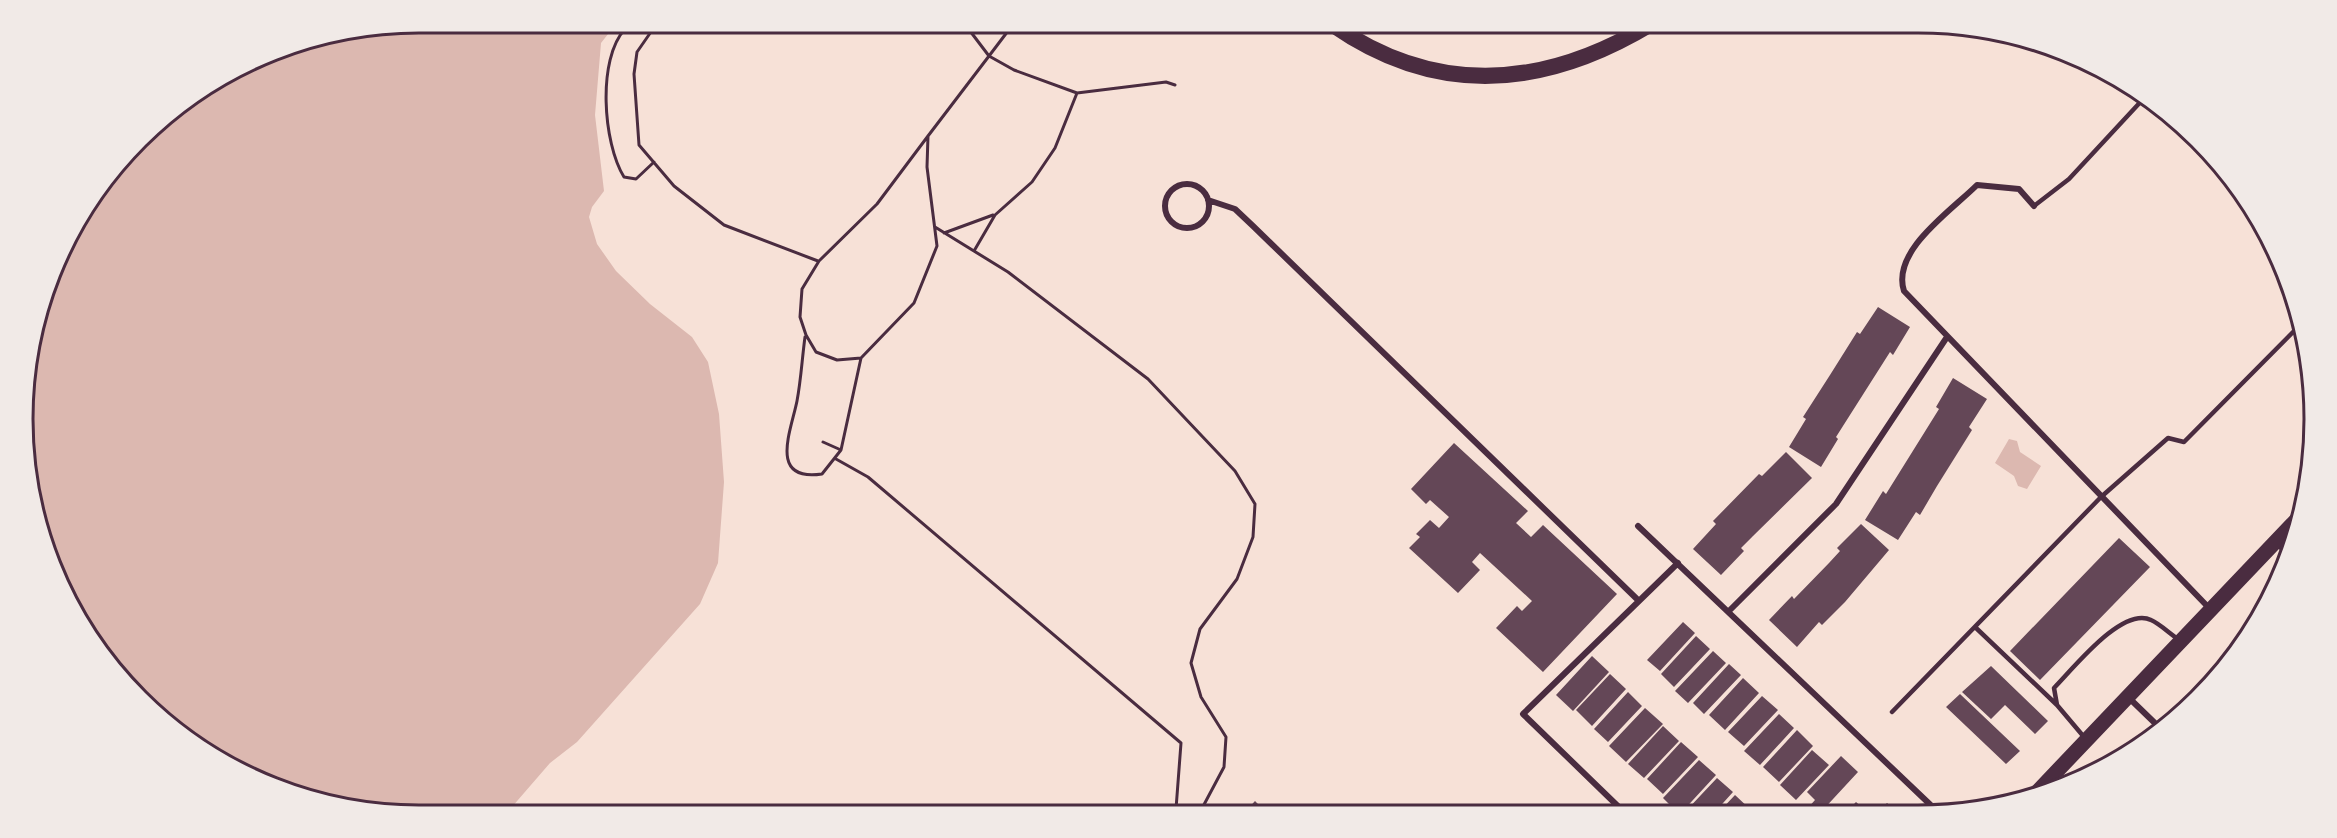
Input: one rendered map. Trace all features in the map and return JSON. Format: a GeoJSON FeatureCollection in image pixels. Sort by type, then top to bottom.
{"type":"FeatureCollection","features":[{"type":"Feature","properties":{"kind":"highway"},"geometry":{"type":"LineString","coordinates":[[1345,33],[1365,46],[1403,63],[1450,74],[1491,77],[1532,73],[1579,60],[1634,33]]}},
{"type":"Feature","properties":{"kind":"main road"},"geometry":{"type":"LineString","coordinates":[[2044,784],[2288,528]]}},
{"type":"Feature","properties":{"kind":"street"},"geometry":{"type":"LineString","coordinates":[[2034,206],[2019,189],[1977,185],[1913,247],[1903,265],[1900,279],[1904,291],[2210,609]]}},
{"type":"Feature","properties":{"kind":"street"},"geometry":{"type":"LineString","coordinates":[[1208,200],[1206,216],[1193,227],[1177,226],[1166,213],[1167,196],[1180,186],[1197,187],[1208,200],[1235,209],[1639,601]]}},
{"type":"Feature","properties":{"kind":"street"},"geometry":{"type":"LineString","coordinates":[[1729,611],[1836,504],[1947,337]]}},
{"type":"Feature","properties":{"kind":"street"},"geometry":{"type":"LineString","coordinates":[[1638,526],[1930,805]]}},
{"type":"Feature","properties":{"kind":"street"},"geometry":{"type":"LineString","coordinates":[[2275,542],[2282,548]]}},
{"type":"Feature","properties":{"kind":"street"},"geometry":{"type":"LineString","coordinates":[[1617,805],[1523,714],[1678,564]]}},
{"type":"Feature","properties":{"kind":"street"},"geometry":{"type":"LineString","coordinates":[[2127,696],[2156,723]]}},
{"type":"Feature","properties":{"kind":"lane"},"geometry":{"type":"LineString","coordinates":[[2034,206],[2069,179],[2139,103]]}},
{"type":"Feature","properties":{"kind":"lane"},"geometry":{"type":"LineString","coordinates":[[1892,712],[2102,497],[2169,438],[2184,442],[2294,331]]}},
{"type":"Feature","properties":{"kind":"lane"},"geometry":{"type":"LineString","coordinates":[[2057,705],[2054,688],[2104,636],[2126,620],[2149,618],[2180,641]]}},
{"type":"Feature","properties":{"kind":"lane"},"geometry":{"type":"LineString","coordinates":[[1975,627],[2057,705],[2086,739]]}},
{"type":"Feature","properties":{"kind":"path"},"geometry":{"type":"LineString","coordinates":[[621,33],[611,53],[607,91],[608,135],[616,164],[624,177],[636,179],[654,162]]}},
{"type":"Feature","properties":{"kind":"path"},"geometry":{"type":"LineString","coordinates":[[650,33],[637,52],[634,74],[639,145],[674,186],[724,225],[819,261]]}},
{"type":"Feature","properties":{"kind":"path"},"geometry":{"type":"LineString","coordinates":[[972,33],[989,56],[1014,70],[1077,93],[1166,82],[1175,86]]}},
{"type":"Feature","properties":{"kind":"path"},"geometry":{"type":"LineString","coordinates":[[861,358],[837,360],[816,352],[806,335],[800,317],[802,289],[819,261],[877,204],[1006,33]]}},
{"type":"Feature","properties":{"kind":"path"},"geometry":{"type":"LineString","coordinates":[[974,251],[995,215],[1032,182],[1055,148],[1077,93]]}},
{"type":"Feature","properties":{"kind":"path"},"geometry":{"type":"LineString","coordinates":[[806,335],[796,402],[787,436],[787,458],[794,470],[808,476],[822,474],[836,459],[841,450],[861,358],[914,303],[937,246],[927,167],[928,136]]}},
{"type":"Feature","properties":{"kind":"path"},"geometry":{"type":"LineString","coordinates":[[945,233],[995,215]]}},
{"type":"Feature","properties":{"kind":"path"},"geometry":{"type":"LineString","coordinates":[[935,227],[1008,272],[1148,379],[1235,471],[1254,504],[1253,537],[1238,579],[1200,629],[1191,663],[1201,697],[1226,737],[1224,767],[1204,805]]}},
{"type":"Feature","properties":{"kind":"path"},"geometry":{"type":"LineString","coordinates":[[823,442],[841,450]]}},
{"type":"Feature","properties":{"kind":"path"},"geometry":{"type":"LineString","coordinates":[[836,459],[848,468],[868,477],[1181,743],[1176,805]]}},
{"type":"Feature","properties":{"kind":"shaded area"},"geometry":{"type":"Polygon","coordinates":[[[419,33],[609,33],[601,43],[595,115],[604,191],[592,207],[589,217],[597,244],[616,271],[650,304],[692,337],[708,362],[719,414],[724,482],[718,563],[700,604],[577,742],[550,763],[514,805],[419,805],[369,802],[319,792],[271,776],[205,740],[164,709],[146,692],[129,674],[98,633],[62,567],[40,494],[33,419],[40,344],[62,271],[98,205],[129,164],[146,146],[164,129],[205,98],[271,62],[319,46],[369,36],[419,33]]]}},
{"type":"Feature","properties":{"kind":"shaded area"},"geometry":{"type":"Polygon","coordinates":[[[2009,439],[2017,441],[2020,452],[2041,466],[2027,489],[2018,486],[2014,476],[1995,463],[2009,439]]]}},
{"type":"Feature","properties":{"kind":"building"},"geometry":{"type":"Polygon","coordinates":[[[1878,307],[1910,327],[1893,355],[1890,352],[1836,437],[1838,439],[1821,467],[1789,447],[1806,419],[1803,417],[1857,332],[1860,334],[1878,307]]]}},
{"type":"Feature","properties":{"kind":"building"},"geometry":{"type":"Polygon","coordinates":[[[1953,378],[1987,399],[1969,427],[1972,430],[1920,515],[1916,512],[1898,540],[1865,520],[1883,491],[1886,494],[1939,409],[1936,407],[1953,378]]]}},
{"type":"Feature","properties":{"kind":"building"},"geometry":{"type":"Polygon","coordinates":[[[1454,443],[1528,511],[1516,523],[1531,537],[1543,525],[1617,594],[1543,672],[1496,628],[1517,606],[1522,611],[1532,601],[1480,553],[1472,562],[1480,570],[1458,593],[1409,548],[1420,537],[1416,534],[1430,520],[1439,528],[1449,517],[1430,500],[1426,504],[1411,489],[1454,443]]]}},
{"type":"Feature","properties":{"kind":"building"},"geometry":{"type":"Polygon","coordinates":[[[1786,452],[1812,478],[1741,548],[1744,551],[1721,575],[1693,549],[1716,524],[1713,521],[1759,474],[1762,476],[1786,452]]]}},
{"type":"Feature","properties":{"kind":"building"},"geometry":{"type":"Polygon","coordinates":[[[1861,524],[1889,550],[1845,602],[1822,625],[1819,622],[1797,647],[1769,620],[1792,596],[1794,599],[1829,563],[1840,551],[1837,548],[1861,524]]]}},
{"type":"Feature","properties":{"kind":"building"},"geometry":{"type":"Polygon","coordinates":[[[2119,538],[2150,567],[2040,680],[2010,651],[2119,538]]]}},
{"type":"Feature","properties":{"kind":"building"},"geometry":{"type":"Polygon","coordinates":[[[1683,622],[1695,633],[1660,671],[1647,660],[1683,622]]]}},
{"type":"Feature","properties":{"kind":"building"},"geometry":{"type":"Polygon","coordinates":[[[1696,636],[1710,649],[1674,687],[1661,674],[1696,636]]]}},
{"type":"Feature","properties":{"kind":"building"},"geometry":{"type":"Polygon","coordinates":[[[1713,651],[1726,663],[1688,703],[1675,691],[1713,651]]]}},
{"type":"Feature","properties":{"kind":"building"},"geometry":{"type":"Polygon","coordinates":[[[1592,656],[1609,672],[1573,711],[1556,695],[1592,656]]]}},
{"type":"Feature","properties":{"kind":"building"},"geometry":{"type":"Polygon","coordinates":[[[1729,664],[1741,675],[1704,714],[1693,703],[1729,664]]]}},
{"type":"Feature","properties":{"kind":"building"},"geometry":{"type":"Polygon","coordinates":[[[1991,666],[2048,721],[2035,734],[2005,705],[1991,719],[1962,692],[1991,666]]]}},
{"type":"Feature","properties":{"kind":"building"},"geometry":{"type":"Polygon","coordinates":[[[1610,674],[1626,689],[1592,726],[1576,710],[1610,674]]]}},
{"type":"Feature","properties":{"kind":"building"},"geometry":{"type":"Polygon","coordinates":[[[1743,678],[1759,693],[1725,730],[1709,715],[1743,678]]]}},
{"type":"Feature","properties":{"kind":"building"},"geometry":{"type":"Polygon","coordinates":[[[1628,692],[1642,706],[1608,742],[1594,729],[1628,692]]]}},
{"type":"Feature","properties":{"kind":"building"},"geometry":{"type":"Polygon","coordinates":[[[1960,694],[2020,751],[2006,764],[1946,707],[1960,694]]]}},
{"type":"Feature","properties":{"kind":"building"},"geometry":{"type":"Polygon","coordinates":[[[1762,696],[1778,710],[1744,746],[1728,732],[1762,696]]]}},
{"type":"Feature","properties":{"kind":"building"},"geometry":{"type":"Polygon","coordinates":[[[1645,708],[1663,724],[1626,762],[1609,746],[1645,708]]]}},
{"type":"Feature","properties":{"kind":"building"},"geometry":{"type":"Polygon","coordinates":[[[1779,714],[1794,728],[1760,765],[1744,751],[1779,714]]]}},
{"type":"Feature","properties":{"kind":"building"},"geometry":{"type":"Polygon","coordinates":[[[1663,726],[1679,741],[1644,778],[1628,764],[1663,726]]]}},
{"type":"Feature","properties":{"kind":"building"},"geometry":{"type":"Polygon","coordinates":[[[1797,730],[1813,746],[1779,782],[1763,767],[1797,730]]]}},
{"type":"Feature","properties":{"kind":"building"},"geometry":{"type":"Polygon","coordinates":[[[1681,742],[1698,757],[1663,794],[1647,779],[1681,742]]]}},
{"type":"Feature","properties":{"kind":"building"},"geometry":{"type":"Polygon","coordinates":[[[1812,750],[1829,765],[1796,800],[1780,785],[1812,750]]]}},
{"type":"Feature","properties":{"kind":"building"},"geometry":{"type":"Polygon","coordinates":[[[1841,756],[1858,772],[1827,805],[1810,805],[1815,800],[1807,792],[1841,756]]]}},
{"type":"Feature","properties":{"kind":"building"},"geometry":{"type":"Polygon","coordinates":[[[1699,760],[1716,775],[1688,805],[1670,805],[1663,798],[1699,760]]]}},
{"type":"Feature","properties":{"kind":"building"},"geometry":{"type":"Polygon","coordinates":[[[1717,778],[1733,792],[1721,805],[1692,805],[1717,778]]]}},
{"type":"Feature","properties":{"kind":"building"},"geometry":{"type":"Polygon","coordinates":[[[1735,795],[1746,805],[1726,805],[1735,795]]]}}]}
